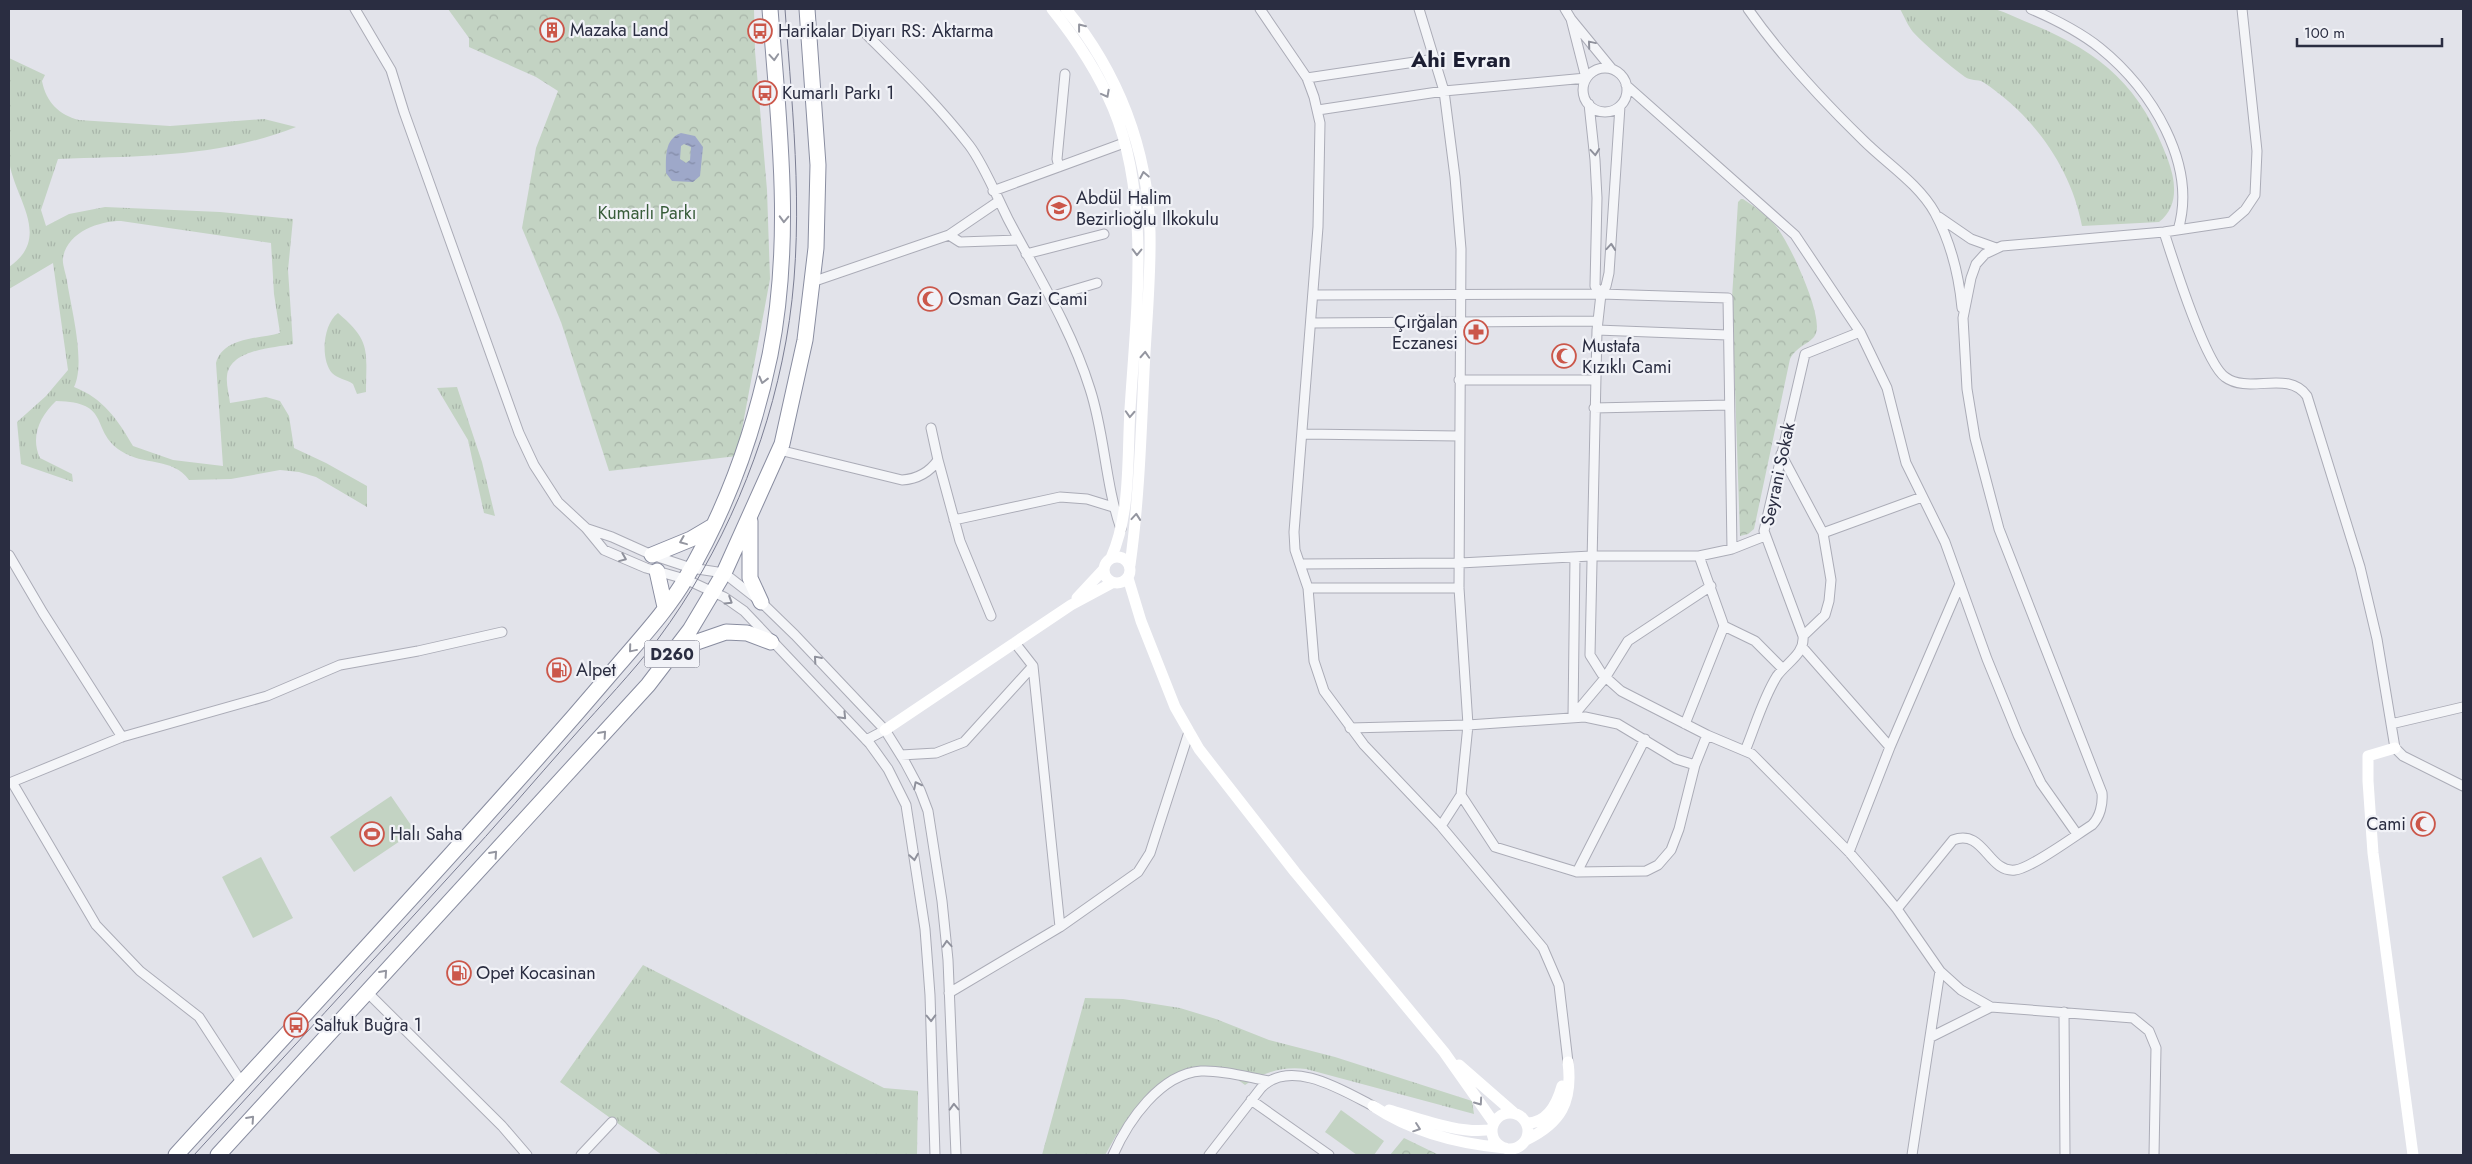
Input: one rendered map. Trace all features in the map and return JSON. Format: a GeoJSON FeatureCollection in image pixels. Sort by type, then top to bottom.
{"type":"FeatureCollection","features":[{"type":"Feature","properties":{"kind":"highway","name":"D260"},"geometry":{"type":"LineString","coordinates":[[176,1155],[366,950],[559,735],[665,607],[688,573],[714,525],[751,429],[770,355],[782,278],[784,196],[770,9]]}},
{"type":"Feature","properties":{"kind":"highway","name":"D260"},"geometry":{"type":"LineString","coordinates":[[218,1155],[648,685],[690,630],[724,573],[779,450],[804,340],[816,248],[818,165],[807,9]]}},
{"type":"Feature","properties":{"kind":"highway"},"geometry":{"type":"LineString","coordinates":[[750,514],[750,578],[760,602]]}},
{"type":"Feature","properties":{"kind":"highway"},"geometry":{"type":"LineString","coordinates":[[652,555],[691,538],[714,525]]}},
{"type":"Feature","properties":{"kind":"highway"},"geometry":{"type":"LineString","coordinates":[[657,571],[665,607]]}},
{"type":"Feature","properties":{"kind":"highway"},"geometry":{"type":"LineString","coordinates":[[674,650],[726,632],[747,633],[771,642]]}},
{"type":"Feature","properties":{"kind":"street"},"geometry":{"type":"LineString","coordinates":[[355,9],[384,56],[394,77],[404,112],[526,449],[558,502],[586,528],[604,550],[657,571],[724,573],[760,602],[795,635],[885,730],[920,790],[930,822],[942,901],[949,993],[956,1155]]}},
{"type":"Feature","properties":{"kind":"street"},"geometry":{"type":"LineString","coordinates":[[1052,9],[1082,51],[1123,118],[1124,143],[1138,227],[1132,389],[1121,529],[1111,558],[1104,569],[1071,605]]}},
{"type":"Feature","properties":{"kind":"street"},"geometry":{"type":"LineString","coordinates":[[1066,9],[1097,49],[1145,180],[1150,232],[1137,500],[1128,578],[1157,663],[1175,708],[1223,782],[1444,1052],[1493,1126],[1495,1141],[1505,1148]]}},
{"type":"Feature","properties":{"kind":"street"},"geometry":{"type":"LineString","coordinates":[[1114,1155],[1127,1129],[1142,1109],[1162,1089],[1182,1075],[1209,1071],[1269,1080],[1286,1075],[1315,1079],[1373,1106],[1388,1116],[1434,1134],[1483,1146],[1505,1148],[1517,1148],[1526,1140],[1544,1132],[1556,1120],[1565,1104],[1569,1088],[1560,994],[1548,957],[1537,940],[1441,826],[1350,728],[1330,701],[1319,680],[1314,661],[1308,588],[1295,550],[1294,532],[1314,295],[1320,188],[1318,110],[1307,78],[1260,9]]}},
{"type":"Feature","properties":{"kind":"street"},"geometry":{"type":"LineString","coordinates":[[1419,9],[1444,91],[1459,213],[1461,295],[1459,588],[1468,725],[1461,795],[1441,826]]}},
{"type":"Feature","properties":{"kind":"street"},"geometry":{"type":"LineString","coordinates":[[1565,9],[1612,69],[1624,78],[1626,85],[1626,93],[1620,106],[1609,273],[1606,286],[1601,294],[1597,326],[1594,380],[1590,655],[1605,678],[1621,691],[1707,735],[1752,754],[1849,852],[1897,909],[1940,972],[1961,990],[1991,1007],[2126,1016],[2140,1022],[2149,1031],[2156,1048],[2154,1155]]}},
{"type":"Feature","properties":{"kind":"street"},"geometry":{"type":"LineString","coordinates":[[1748,9],[1817,93],[1864,142],[1911,183],[1935,214],[1959,233],[1996,248]]}},
{"type":"Feature","properties":{"kind":"street"},"geometry":{"type":"LineString","coordinates":[[2031,9],[2099,47],[2122,68],[2141,92],[2164,129],[2179,164],[2184,201],[2178,230]]}},
{"type":"Feature","properties":{"kind":"street"},"geometry":{"type":"LineString","coordinates":[[1962,318],[1973,271],[1981,258],[1996,248],[2036,242],[2164,232],[2232,222],[2250,205],[2255,195],[2257,151],[2242,9]]}},
{"type":"Feature","properties":{"kind":"street"},"geometry":{"type":"LineString","coordinates":[[1571,19],[1586,78],[1583,92],[1589,104],[1597,198],[1595,286],[1601,294]]}},
{"type":"Feature","properties":{"kind":"street"},"geometry":{"type":"LineString","coordinates":[[866,34],[921,89],[971,147],[1050,297],[1068,332],[1091,390],[1101,430],[1113,507],[1121,529]]}},
{"type":"Feature","properties":{"kind":"street"},"geometry":{"type":"LineString","coordinates":[[1307,78],[1435,59]]}},
{"type":"Feature","properties":{"kind":"street"},"geometry":{"type":"LineString","coordinates":[[1318,110],[1444,91],[1586,78],[1598,69],[1612,69]]}},
{"type":"Feature","properties":{"kind":"street"},"geometry":{"type":"LineString","coordinates":[[1059,167],[1056,159],[1065,74]]}},
{"type":"Feature","properties":{"kind":"street"},"geometry":{"type":"LineString","coordinates":[[1626,85],[1794,235],[1860,332],[1887,388],[1906,463],[1945,542],[1987,659],[2022,743],[2041,783],[2077,834]]}},
{"type":"Feature","properties":{"kind":"street"},"geometry":{"type":"LineString","coordinates":[[1589,104],[1600,111],[1614,110],[1620,106]]}},
{"type":"Feature","properties":{"kind":"street"},"geometry":{"type":"LineString","coordinates":[[993,191],[1124,143]]}},
{"type":"Feature","properties":{"kind":"street"},"geometry":{"type":"LineString","coordinates":[[812,282],[949,235],[999,201]]}},
{"type":"Feature","properties":{"kind":"street"},"geometry":{"type":"LineString","coordinates":[[1897,909],[1954,840],[1966,837],[1974,840],[2002,868],[2011,870],[2022,868],[2092,825],[2098,818],[2102,801],[2102,793],[1990,501],[1970,414],[1962,318],[1955,268],[1935,214]]}},
{"type":"Feature","properties":{"kind":"street"},"geometry":{"type":"LineString","coordinates":[[2164,232],[2188,302],[2213,364],[2220,373],[2229,380],[2240,383],[2292,384],[2302,389],[2307,396],[2360,567],[2377,639],[2395,748],[2403,756],[2463,786]]}},
{"type":"Feature","properties":{"kind":"street"},"geometry":{"type":"LineString","coordinates":[[1026,254],[1104,234]]}},
{"type":"Feature","properties":{"kind":"street"},"geometry":{"type":"LineString","coordinates":[[949,235],[960,242],[1019,240]]}},
{"type":"Feature","properties":{"kind":"street"},"geometry":{"type":"LineString","coordinates":[[1050,297],[1098,283]]}},
{"type":"Feature","properties":{"kind":"street"},"geometry":{"type":"LineString","coordinates":[[1314,295],[1601,294],[1728,298],[1726,335],[1732,549]]}},
{"type":"Feature","properties":{"kind":"street"},"geometry":{"type":"LineString","coordinates":[[1312,324],[1460,322],[1597,326],[1726,335]]}},
{"type":"Feature","properties":{"kind":"street","name":"Seyrani Sokak"},"geometry":{"type":"LineString","coordinates":[[1802,647],[1803,636],[1764,531],[1804,354],[1860,332]]}},
{"type":"Feature","properties":{"kind":"street"},"geometry":{"type":"LineString","coordinates":[[1459,380],[1594,380]]}},
{"type":"Feature","properties":{"kind":"street"},"geometry":{"type":"LineString","coordinates":[[1594,408],[1729,405]]}},
{"type":"Feature","properties":{"kind":"street"},"geometry":{"type":"LineString","coordinates":[[931,428],[960,541],[991,616]]}},
{"type":"Feature","properties":{"kind":"street"},"geometry":{"type":"LineString","coordinates":[[1302,434],[1459,436]]}},
{"type":"Feature","properties":{"kind":"street"},"geometry":{"type":"LineString","coordinates":[[779,450],[902,480],[923,475],[938,460]]}},
{"type":"Feature","properties":{"kind":"street"},"geometry":{"type":"LineString","coordinates":[[1781,454],[1823,533],[1831,580],[1829,601],[1825,614],[1803,636]]}},
{"type":"Feature","properties":{"kind":"street"},"geometry":{"type":"LineString","coordinates":[[954,520],[1060,497],[1087,498],[1113,507]]}},
{"type":"Feature","properties":{"kind":"street"},"geometry":{"type":"LineString","coordinates":[[1823,533],[1922,497]]}},
{"type":"Feature","properties":{"kind":"street"},"geometry":{"type":"LineString","coordinates":[[586,528],[612,537],[688,573],[713,592],[744,611],[771,642],[866,740],[895,781],[906,805],[910,824],[926,938],[936,1155]]}},
{"type":"Feature","properties":{"kind":"street"},"geometry":{"type":"LineString","coordinates":[[1300,564],[1460,563],[1591,556],[1699,556],[1732,549],[1765,536]]}},
{"type":"Feature","properties":{"kind":"street"},"geometry":{"type":"LineString","coordinates":[[9,555],[43,613],[122,736]]}},
{"type":"Feature","properties":{"kind":"street"},"geometry":{"type":"LineString","coordinates":[[1685,724],[1724,626],[1699,556]]}},
{"type":"Feature","properties":{"kind":"street"},"geometry":{"type":"LineString","coordinates":[[1573,716],[1575,557]]}},
{"type":"Feature","properties":{"kind":"street"},"geometry":{"type":"LineString","coordinates":[[1111,558],[1124,559],[1130,565]]}},
{"type":"Feature","properties":{"kind":"street"},"geometry":{"type":"LineString","coordinates":[[1104,569],[1106,577],[1112,583]]}},
{"type":"Feature","properties":{"kind":"street"},"geometry":{"type":"LineString","coordinates":[[866,740],[885,730],[1071,605],[1112,583],[1121,583],[1128,578]]}},
{"type":"Feature","properties":{"kind":"street"},"geometry":{"type":"LineString","coordinates":[[1849,852],[1890,746],[1960,584]]}},
{"type":"Feature","properties":{"kind":"street"},"geometry":{"type":"LineString","coordinates":[[1573,716],[1605,678],[1628,641],[1711,586]]}},
{"type":"Feature","properties":{"kind":"street"},"geometry":{"type":"LineString","coordinates":[[1308,588],[1459,588]]}},
{"type":"Feature","properties":{"kind":"street"},"geometry":{"type":"LineString","coordinates":[[1724,626],[1755,642],[1783,669]]}},
{"type":"Feature","properties":{"kind":"street"},"geometry":{"type":"LineString","coordinates":[[242,1083],[199,1017],[140,971],[96,925],[12,782],[122,736],[267,696],[340,665],[418,651],[502,632]]}},
{"type":"Feature","properties":{"kind":"street"},"geometry":{"type":"LineString","coordinates":[[1015,643],[1033,666],[1060,927]]}},
{"type":"Feature","properties":{"kind":"street"},"geometry":{"type":"LineString","coordinates":[[1745,751],[1774,682],[1802,647],[1890,746]]}},
{"type":"Feature","properties":{"kind":"street"},"geometry":{"type":"LineString","coordinates":[[901,755],[936,753],[964,742],[1033,666]]}},
{"type":"Feature","properties":{"kind":"street"},"geometry":{"type":"LineString","coordinates":[[2391,724],[2463,707]]}},
{"type":"Feature","properties":{"kind":"street"},"geometry":{"type":"LineString","coordinates":[[1350,728],[1468,725],[1573,716],[1607,720],[1646,739],[1676,759],[1695,765]]}},
{"type":"Feature","properties":{"kind":"street"},"geometry":{"type":"LineString","coordinates":[[949,993],[1060,927],[1128,881],[1142,866],[1150,852],[1189,732]]}},
{"type":"Feature","properties":{"kind":"street"},"geometry":{"type":"LineString","coordinates":[[1461,795],[1495,847],[1577,872],[1646,871],[1663,861],[1676,840],[1695,765],[1707,735]]}},
{"type":"Feature","properties":{"kind":"street"},"geometry":{"type":"LineString","coordinates":[[1577,872],[1646,739]]}},
{"type":"Feature","properties":{"kind":"street"},"geometry":{"type":"LineString","coordinates":[[2395,748],[2368,756],[2368,781],[2373,852],[2413,1155]]}},
{"type":"Feature","properties":{"kind":"street"},"geometry":{"type":"LineString","coordinates":[[1912,1155],[1940,972]]}},
{"type":"Feature","properties":{"kind":"street"},"geometry":{"type":"LineString","coordinates":[[367,992],[502,1126],[527,1155]]}},
{"type":"Feature","properties":{"kind":"street"},"geometry":{"type":"LineString","coordinates":[[1931,1037],[1991,1007]]}},
{"type":"Feature","properties":{"kind":"street"},"geometry":{"type":"LineString","coordinates":[[2064,1012],[2065,1155]]}},
{"type":"Feature","properties":{"kind":"street"},"geometry":{"type":"LineString","coordinates":[[1444,1052],[1527,1123],[1528,1135],[1526,1140]]}},
{"type":"Feature","properties":{"kind":"street"},"geometry":{"type":"LineString","coordinates":[[1527,1123],[1541,1120],[1552,1111],[1558,1100],[1568,1062]]}},
{"type":"Feature","properties":{"kind":"street"},"geometry":{"type":"LineString","coordinates":[[1209,1155],[1251,1100],[1269,1080]]}},
{"type":"Feature","properties":{"kind":"street"},"geometry":{"type":"LineString","coordinates":[[1251,1100],[1329,1155]]}},
{"type":"Feature","properties":{"kind":"street"},"geometry":{"type":"LineString","coordinates":[[1373,1106],[1482,1132],[1493,1126],[1502,1115],[1514,1113]]}},
{"type":"Feature","properties":{"kind":"street"},"geometry":{"type":"LineString","coordinates":[[586,1153],[612,1122]]}},
{"type":"Feature","properties":{"kind":"green space","name":"Kumarlı Parkı"},"geometry":{"type":"Polygon","coordinates":[[[448,9],[754,9],[755,51],[767,190],[770,279],[737,456],[609,471],[561,322],[522,228],[536,148],[558,91],[536,77],[469,47],[469,38],[448,9]]]}},
{"type":"Feature","properties":{"kind":"green space"},"geometry":{"type":"Polygon","coordinates":[[[1900,9],[1995,9],[2058,36],[2099,61],[2117,76],[2132,93],[2146,112],[2158,135],[2171,168],[2174,185],[2173,201],[2165,216],[2159,222],[2082,226],[2077,204],[2069,183],[2047,144],[2033,127],[2001,95],[1983,82],[1965,77],[1931,49],[1913,32],[1900,9]]]}},
{"type":"Feature","properties":{"kind":"green space"},"geometry":{"type":"Polygon","coordinates":[[[9,58],[45,75],[42,81],[50,101],[65,115],[79,120],[170,126],[264,119],[296,127],[237,145],[208,150],[149,156],[58,159],[41,210],[46,226],[69,214],[105,207],[220,212],[293,219],[288,270],[293,344],[254,351],[236,360],[230,367],[227,376],[230,403],[266,397],[280,401],[289,416],[294,448],[367,486],[367,507],[316,477],[299,472],[280,470],[231,479],[189,480],[175,468],[139,459],[121,451],[111,443],[93,412],[86,406],[74,403],[56,401],[45,413],[36,435],[37,450],[40,458],[72,474],[73,482],[21,464],[17,422],[46,396],[68,370],[53,263],[9,289],[9,267],[22,255],[28,242],[30,229],[9,159],[9,58]],[[121,221],[94,226],[77,235],[71,241],[66,249],[63,260],[78,350],[79,364],[74,387],[93,397],[109,411],[122,427],[133,446],[173,460],[223,466],[216,363],[220,354],[234,344],[252,338],[280,333],[274,294],[271,243],[121,221]]]}},
{"type":"Feature","properties":{"kind":"green space"},"geometry":{"type":"Polygon","coordinates":[[[1741,199],[1765,215],[1782,234],[1804,278],[1815,311],[1817,324],[1816,333],[1812,339],[1797,350],[1790,359],[1754,529],[1748,534],[1740,536],[1732,298],[1738,202],[1741,199]]]}},
{"type":"Feature","properties":{"kind":"green space"},"geometry":{"type":"Polygon","coordinates":[[[338,313],[357,332],[365,348],[366,392],[357,394],[353,384],[334,375],[328,367],[325,351],[326,333],[333,318],[338,313]]]}},
{"type":"Feature","properties":{"kind":"green space"},"geometry":{"type":"Polygon","coordinates":[[[457,387],[482,462],[495,516],[484,513],[468,440],[437,388],[457,387]]]}},
{"type":"Feature","properties":{"kind":"green space","name":"Halı Saha"},"geometry":{"type":"Polygon","coordinates":[[[391,796],[415,831],[354,872],[330,837],[391,796]]]}},
{"type":"Feature","properties":{"kind":"green space"},"geometry":{"type":"Polygon","coordinates":[[[261,857],[293,918],[253,938],[222,877],[261,857]]]}},
{"type":"Feature","properties":{"kind":"green space"},"geometry":{"type":"Polygon","coordinates":[[[643,965],[884,1088],[918,1091],[917,1155],[662,1155],[560,1082],[643,965]]]}},
{"type":"Feature","properties":{"kind":"green space"},"geometry":{"type":"Polygon","coordinates":[[[1085,998],[1123,999],[1180,1008],[1216,1019],[1269,1040],[1335,1057],[1472,1101],[1474,1114],[1306,1069],[1289,1068],[1274,1071],[1245,1085],[1226,1071],[1176,1080],[1134,1111],[1117,1134],[1105,1155],[1042,1155],[1085,998]]]}},
{"type":"Feature","properties":{"kind":"green space"},"geometry":{"type":"Polygon","coordinates":[[[1341,1110],[1384,1141],[1374,1155],[1357,1155],[1325,1132],[1341,1110]]]}},
{"type":"Feature","properties":{"kind":"green space"},"geometry":{"type":"Polygon","coordinates":[[[1404,1138],[1439,1155],[1390,1155],[1404,1138]]]}},
{"type":"Feature","properties":{"kind":"water"},"geometry":{"type":"Polygon","coordinates":[[[681,133],[695,136],[703,147],[700,176],[693,182],[672,181],[666,173],[667,150],[675,136],[681,133]],[[684,144],[681,146],[680,159],[686,163],[690,160],[691,147],[684,144]]]}},
{"type":"Feature","properties":{"kind":"tram line"},"geometry":{"type":"LineString","coordinates":[[194,1155],[471,853],[638,664],[681,606],[722,535],[739,498],[767,420],[778,381],[792,300],[797,217],[796,175],[785,9]]}},
{"type":"Feature","properties":{"kind":"place","name":"Mazaka Land"},"geometry":{"type":"Point","coordinates":[552,30]}},
{"type":"Feature","properties":{"kind":"place","name":"Harikalar Diyarı RS: Aktarma"},"geometry":{"type":"Point","coordinates":[760,31]}},
{"type":"Feature","properties":{"kind":"place","name":"Kumarlı Parkı 1"},"geometry":{"type":"Point","coordinates":[765,93]}},
{"type":"Feature","properties":{"kind":"place","name":"Abdül Halim Bezirlioğlu Ilkokulu"},"geometry":{"type":"Point","coordinates":[1059,208]}},
{"type":"Feature","properties":{"kind":"place","name":"Osman Gazi Cami"},"geometry":{"type":"Point","coordinates":[930,299]}},
{"type":"Feature","properties":{"kind":"place","name":"Çırğalan Eczanesi"},"geometry":{"type":"Point","coordinates":[1476,332]}},
{"type":"Feature","properties":{"kind":"place","name":"Mustafa Kızıklı Cami"},"geometry":{"type":"Point","coordinates":[1564,356]}},
{"type":"Feature","properties":{"kind":"place","name":"Alpet"},"geometry":{"type":"Point","coordinates":[559,670]}},
{"type":"Feature","properties":{"kind":"place","name":"Cami"},"geometry":{"type":"Point","coordinates":[2423,824]}},
{"type":"Feature","properties":{"kind":"place","name":"Halı Saha"},"geometry":{"type":"Point","coordinates":[372,834]}},
{"type":"Feature","properties":{"kind":"place","name":"Opet Kocasinan"},"geometry":{"type":"Point","coordinates":[459,973]}},
{"type":"Feature","properties":{"kind":"place","name":"Saltuk Buğra 1"},"geometry":{"type":"Point","coordinates":[296,1025]}},
{"type":"Feature","properties":{"kind":"district","name":"Ahi Evran"},"geometry":{"type":"Point","coordinates":[1461,59]}}]}
